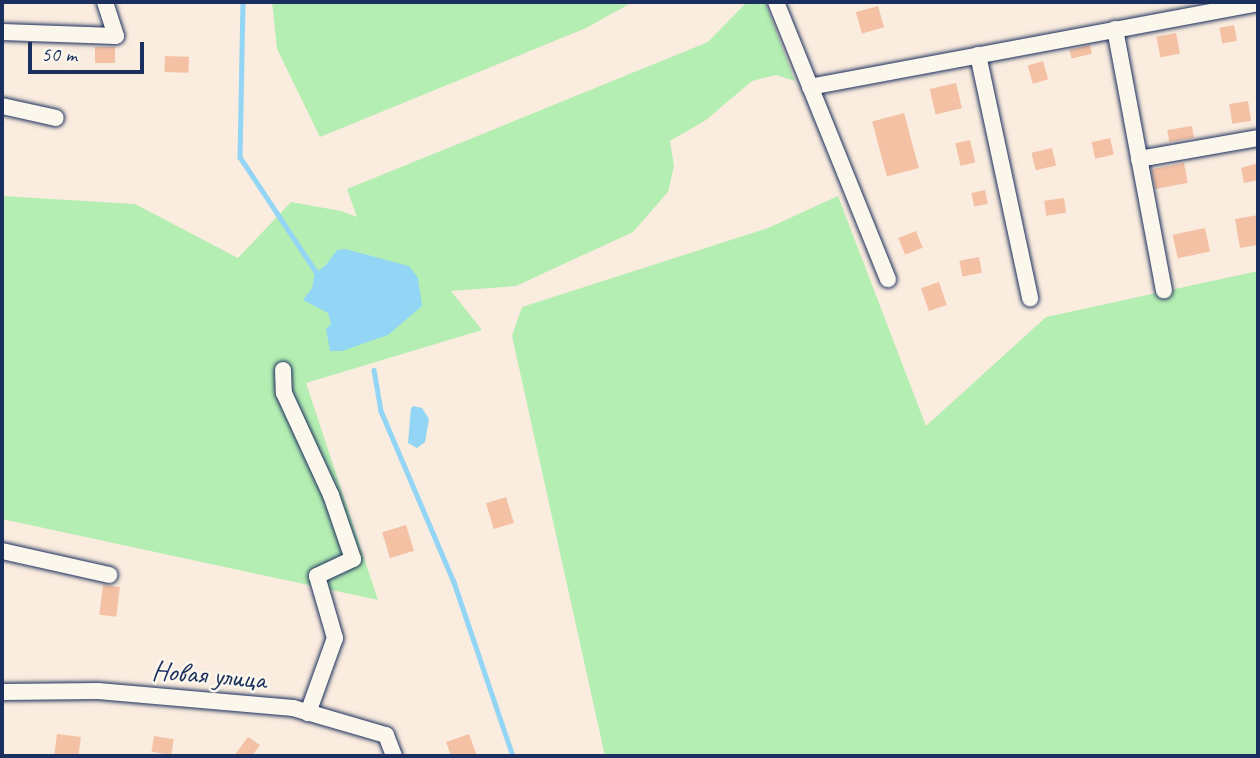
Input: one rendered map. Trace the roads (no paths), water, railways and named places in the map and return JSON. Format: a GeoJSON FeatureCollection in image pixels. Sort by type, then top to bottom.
{"type":"FeatureCollection","features":[{"type":"Feature","properties":{"kind":"street"},"geometry":{"type":"LineString","coordinates":[[2,32],[116,36],[105,2]]}},
{"type":"Feature","properties":{"kind":"street"},"geometry":{"type":"LineString","coordinates":[[776,2],[888,279]]}},
{"type":"Feature","properties":{"kind":"street"},"geometry":{"type":"LineString","coordinates":[[810,87],[1258,3]]}},
{"type":"Feature","properties":{"kind":"street"},"geometry":{"type":"LineString","coordinates":[[1115,29],[1164,290]]}},
{"type":"Feature","properties":{"kind":"street"},"geometry":{"type":"LineString","coordinates":[[978,55],[1030,299]]}},
{"type":"Feature","properties":{"kind":"street"},"geometry":{"type":"LineString","coordinates":[[2,106],[56,118]]}},
{"type":"Feature","properties":{"kind":"street"},"geometry":{"type":"LineString","coordinates":[[1139,159],[1258,138]]}},
{"type":"Feature","properties":{"kind":"street"},"geometry":{"type":"LineString","coordinates":[[283,370],[284,393],[331,495],[353,559],[317,576],[335,638],[308,713]]}},
{"type":"Feature","properties":{"kind":"street"},"geometry":{"type":"LineString","coordinates":[[2,551],[109,575]]}},
{"type":"Feature","properties":{"kind":"street","name":"Новая улица"},"geometry":{"type":"LineString","coordinates":[[2,692],[98,691],[293,708],[386,734],[394,756]]}},
{"type":"Feature","properties":{"kind":"water"},"geometry":{"type":"Polygon","coordinates":[[[345,249],[409,266],[418,278],[422,306],[388,335],[342,351],[330,351],[326,329],[331,324],[328,313],[303,300],[312,288],[315,273],[326,265],[337,250],[345,249]]]}},
{"type":"Feature","properties":{"kind":"water"},"geometry":{"type":"Polygon","coordinates":[[[413,406],[422,408],[429,419],[425,442],[417,448],[408,443],[413,406]]]}},
{"type":"Feature","properties":{"kind":"waterway"},"geometry":{"type":"LineString","coordinates":[[243,2],[240,157],[318,275]]}},
{"type":"Feature","properties":{"kind":"waterway"},"geometry":{"type":"LineString","coordinates":[[374,370],[381,411],[454,582],[513,756]]}}]}
